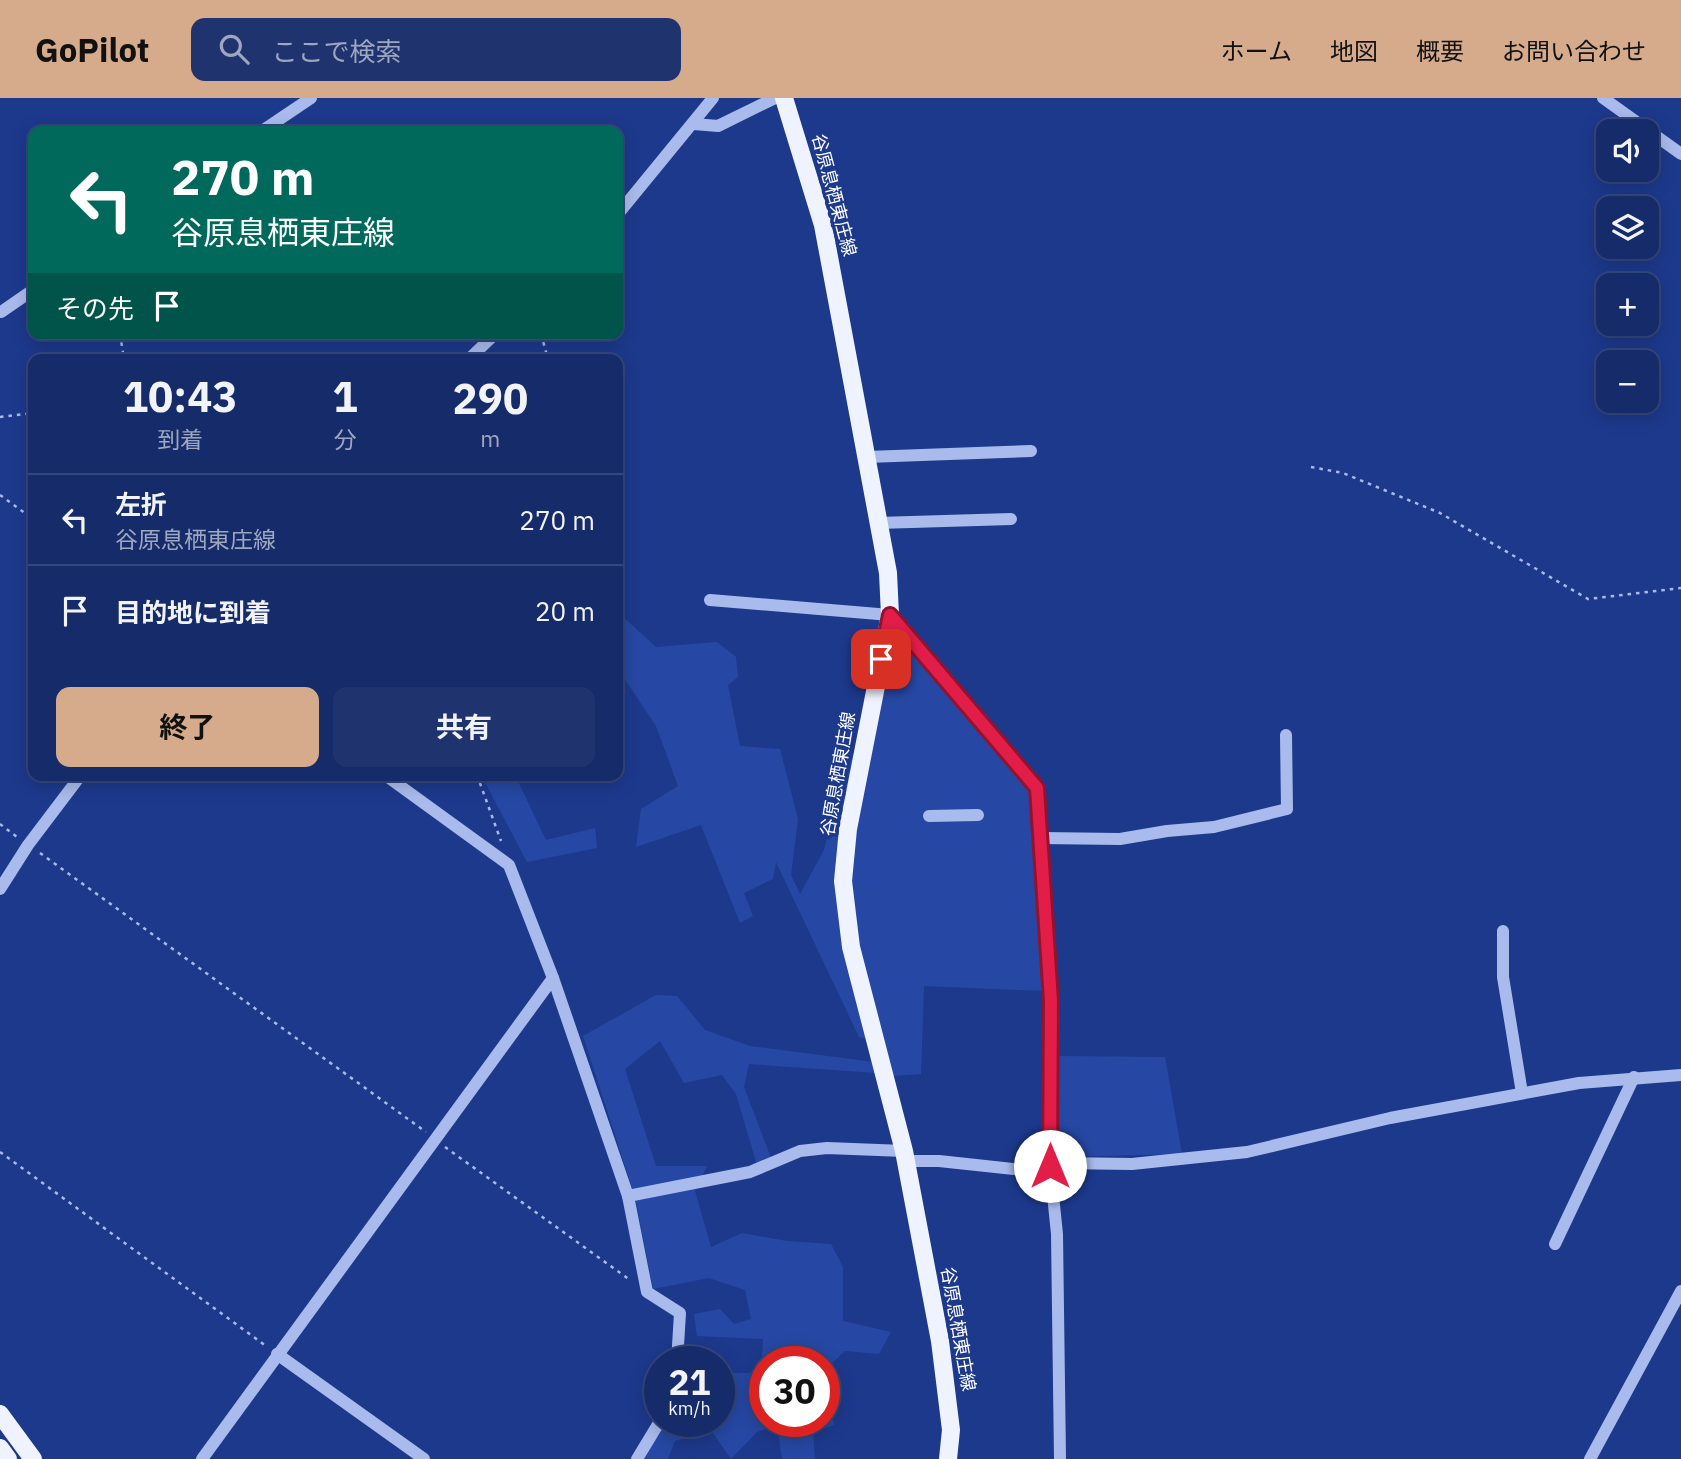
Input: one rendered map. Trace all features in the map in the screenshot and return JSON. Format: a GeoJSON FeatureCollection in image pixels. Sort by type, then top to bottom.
{"type":"FeatureCollection","features":[{"type":"Feature","properties":{"kind":"main road","name":"谷原息栖東庄線"},"geometry":{"type":"LineString","coordinates":[[784,98],[823,225],[888,573],[890,615],[848,829],[843,881],[851,947],[904,1156],[948,1391],[951,1430],[948,1459]]}},
{"type":"Feature","properties":{"kind":"main road"},"geometry":{"type":"LineString","coordinates":[[0,1414],[33,1459]]}},
{"type":"Feature","properties":{"kind":"main road"},"geometry":{"type":"LineString","coordinates":[[0,1448],[8,1459]]}},
{"type":"Feature","properties":{"kind":"street"},"geometry":{"type":"LineString","coordinates":[[269,126],[311,98]]}},
{"type":"Feature","properties":{"kind":"street"},"geometry":{"type":"LineString","coordinates":[[623,208],[713,98]]}},
{"type":"Feature","properties":{"kind":"street"},"geometry":{"type":"LineString","coordinates":[[694,124],[718,126],[775,98]]}},
{"type":"Feature","properties":{"kind":"street"},"geometry":{"type":"LineString","coordinates":[[1603,98],[1681,154]]}},
{"type":"Feature","properties":{"kind":"street"},"geometry":{"type":"LineString","coordinates":[[1,313],[28,294]]}},
{"type":"Feature","properties":{"kind":"street"},"geometry":{"type":"LineString","coordinates":[[474,354],[489,340]]}},
{"type":"Feature","properties":{"kind":"street"},"geometry":{"type":"LineString","coordinates":[[867,457],[1031,451]]}},
{"type":"Feature","properties":{"kind":"street"},"geometry":{"type":"LineString","coordinates":[[878,523],[1011,519]]}},
{"type":"Feature","properties":{"kind":"street"},"geometry":{"type":"LineString","coordinates":[[710,600],[890,615],[1037,788],[1051,1001],[1050,1166],[1057,1234],[1060,1459]]}},
{"type":"Feature","properties":{"kind":"street"},"geometry":{"type":"LineString","coordinates":[[1041,838],[1120,839],[1214,827],[1287,809],[1286,735]]}},
{"type":"Feature","properties":{"kind":"street"},"geometry":{"type":"LineString","coordinates":[[0,889],[28,845],[76,781]]}},
{"type":"Feature","properties":{"kind":"street"},"geometry":{"type":"LineString","coordinates":[[392,781],[509,865],[553,978],[628,1196],[647,1281],[647,1292],[680,1313],[678,1346]]}},
{"type":"Feature","properties":{"kind":"street"},"geometry":{"type":"LineString","coordinates":[[929,816],[978,815]]}},
{"type":"Feature","properties":{"kind":"street"},"geometry":{"type":"LineString","coordinates":[[1503,931],[1503,978],[1522,1093]]}},
{"type":"Feature","properties":{"kind":"street"},"geometry":{"type":"LineString","coordinates":[[202,1459],[553,978]]}},
{"type":"Feature","properties":{"kind":"street"},"geometry":{"type":"LineString","coordinates":[[628,1196],[750,1172],[800,1151],[827,1148],[1042,1172],[1060,1163],[1132,1164],[1247,1152],[1390,1118],[1578,1083],[1681,1075]]}},
{"type":"Feature","properties":{"kind":"street"},"geometry":{"type":"LineString","coordinates":[[1555,1244],[1634,1077]]}},
{"type":"Feature","properties":{"kind":"street"},"geometry":{"type":"LineString","coordinates":[[1590,1459],[1681,1291]]}},
{"type":"Feature","properties":{"kind":"street"},"geometry":{"type":"LineString","coordinates":[[277,1354],[424,1459]]}},
{"type":"Feature","properties":{"kind":"street"},"geometry":{"type":"LineString","coordinates":[[637,1459],[650,1437]]}},
{"type":"Feature","properties":{"kind":"path"},"geometry":{"type":"LineString","coordinates":[[0,417],[28,414]]}},
{"type":"Feature","properties":{"kind":"path"},"geometry":{"type":"LineString","coordinates":[[1311,467],[1343,473],[1440,513],[1588,599],[1681,588]]}},
{"type":"Feature","properties":{"kind":"path"},"geometry":{"type":"LineString","coordinates":[[0,495],[28,515]]}},
{"type":"Feature","properties":{"kind":"path"},"geometry":{"type":"LineString","coordinates":[[479,781],[509,865]]}},
{"type":"Feature","properties":{"kind":"path"},"geometry":{"type":"LineString","coordinates":[[0,824],[647,1292]]}},
{"type":"Feature","properties":{"kind":"path"},"geometry":{"type":"LineString","coordinates":[[0,1152],[277,1354]]}},
{"type":"Feature","properties":{"kind":"shaded area"},"geometry":{"type":"Polygon","coordinates":[[[623,617],[656,647],[717,642],[736,657],[738,677],[728,685],[740,746],[780,749],[798,819],[791,875],[800,894],[824,850],[849,745],[854,760],[841,833],[868,1039],[859,1037],[776,862],[773,879],[744,893],[753,916],[740,923],[701,825],[636,847],[641,809],[678,786],[656,726],[623,676],[623,617]]]}},
{"type":"Feature","properties":{"kind":"shaded area"},"geometry":{"type":"Polygon","coordinates":[[[891,643],[909,643],[1027,785],[1031,797],[1045,991],[924,986],[921,1074],[894,1076],[860,950],[850,877],[855,826],[891,643]]]}},
{"type":"Feature","properties":{"kind":"shaded area"},"geometry":{"type":"Polygon","coordinates":[[[484,781],[518,781],[546,840],[595,828],[597,848],[527,862],[484,781]]]}},
{"type":"Feature","properties":{"kind":"shaded area"},"geometry":{"type":"Polygon","coordinates":[[[656,995],[677,996],[705,1030],[750,1046],[874,1062],[876,1073],[749,1064],[744,1087],[771,1158],[757,1165],[736,1094],[722,1075],[684,1083],[660,1041],[625,1069],[656,1166],[707,1166],[695,1191],[711,1247],[742,1233],[787,1241],[831,1244],[843,1267],[843,1321],[891,1332],[879,1354],[845,1351],[840,1356],[840,1346],[763,1346],[763,1339],[697,1336],[694,1314],[720,1309],[734,1324],[751,1319],[745,1290],[709,1278],[653,1289],[635,1197],[583,1036],[656,995]]]}},
{"type":"Feature","properties":{"kind":"shaded area"},"geometry":{"type":"Polygon","coordinates":[[[1057,1056],[1165,1057],[1182,1154],[1058,1157],[1057,1056]]]}},
{"type":"Feature","properties":{"kind":"shaded area"},"geometry":{"type":"Polygon","coordinates":[[[735,1373],[749,1373],[749,1437],[752,1437],[731,1459],[716,1437],[735,1437],[735,1373]]]}},
{"type":"Feature","properties":{"kind":"shaded area"},"geometry":{"type":"Polygon","coordinates":[[[657,1437],[688,1437],[675,1441],[668,1459],[645,1459],[657,1437]]]}},
{"type":"Feature","properties":{"kind":"shaded area"},"geometry":{"type":"Polygon","coordinates":[[[779,1437],[813,1437],[815,1459],[782,1459],[779,1437]]]}},
{"type":"Feature","properties":{"kind":"route"},"geometry":{"type":"LineString","coordinates":[[881,659],[890,615],[1037,788],[1051,1001],[1050,1166]]}}]}
